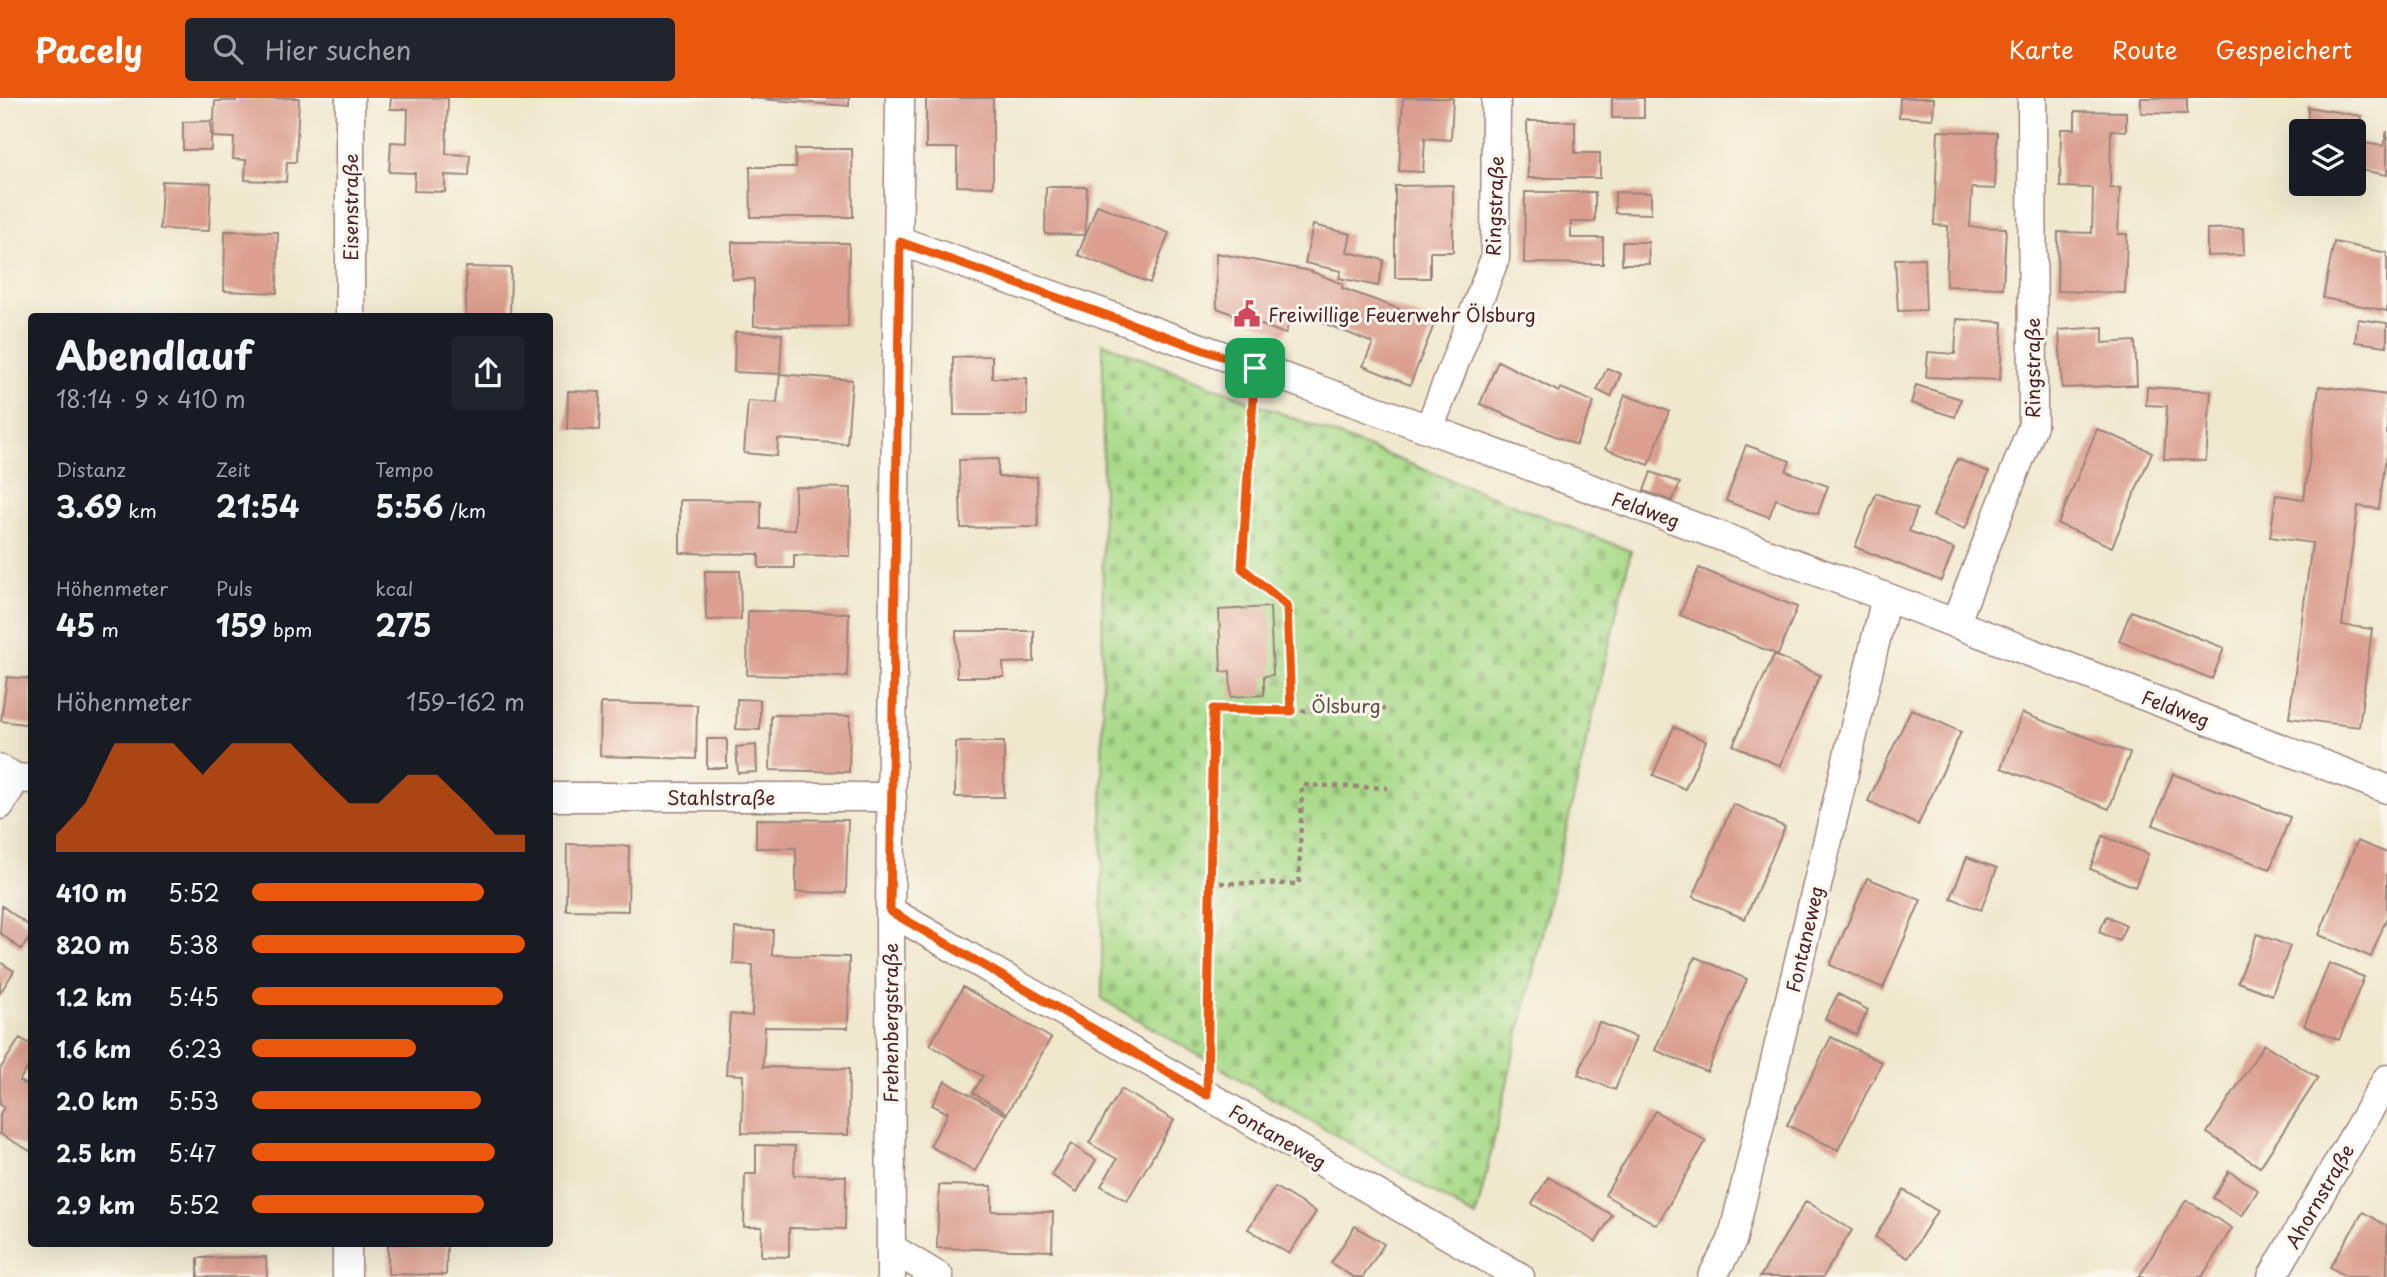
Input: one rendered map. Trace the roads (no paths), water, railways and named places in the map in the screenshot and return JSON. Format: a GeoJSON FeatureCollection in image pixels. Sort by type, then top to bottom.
{"type":"FeatureCollection","features":[{"type":"Feature","properties":{"kind":"street","name":"Eisenstraße"},"geometry":{"type":"LineString","coordinates":[[350,98],[350,313]]}},
{"type":"Feature","properties":{"kind":"street","name":"Frehenbergstraße"},"geometry":{"type":"LineString","coordinates":[[891,1277],[890,911],[900,98]]}},
{"type":"Feature","properties":{"kind":"street","name":"Ringstraße"},"geometry":{"type":"LineString","coordinates":[[1429,429],[1495,258],[1496,98]]}},
{"type":"Feature","properties":{"kind":"street","name":"Ringstraße"},"geometry":{"type":"LineString","coordinates":[[1955,624],[2033,425],[2032,98]]}},
{"type":"Feature","properties":{"kind":"street","name":"Feldweg"},"geometry":{"type":"LineString","coordinates":[[900,242],[1429,429],[1886,597],[2387,789]]}},
{"type":"Feature","properties":{"kind":"street","name":"Fontaneweg"},"geometry":{"type":"LineString","coordinates":[[1712,1277],[1732,1241],[1886,597]]}},
{"type":"Feature","properties":{"kind":"street"},"geometry":{"type":"LineString","coordinates":[[0,805],[16,776]]}},
{"type":"Feature","properties":{"kind":"street","name":"Stahlstraße"},"geometry":{"type":"LineString","coordinates":[[553,796],[892,797]]}},
{"type":"Feature","properties":{"kind":"street","name":"Fontaneweg"},"geometry":{"type":"LineString","coordinates":[[890,911],[1520,1277]]}},
{"type":"Feature","properties":{"kind":"street","name":"Ahornstraße"},"geometry":{"type":"LineString","coordinates":[[2272,1277],[2387,1079]]}},
{"type":"Feature","properties":{"kind":"street"},"geometry":{"type":"LineString","coordinates":[[347,1247],[347,1277]]}},
{"type":"Feature","properties":{"kind":"street"},"geometry":{"type":"LineString","coordinates":[[891,1248],[939,1277]]}},
{"type":"Feature","properties":{"kind":"place","name":"Freiwillige Feuerwehr Ölsburg"},"geometry":{"type":"Point","coordinates":[1247,314]}},
{"type":"Feature","properties":{"kind":"park label","name":"Ölsburg"},"geometry":{"type":"Point","coordinates":[1346,705]}}]}
